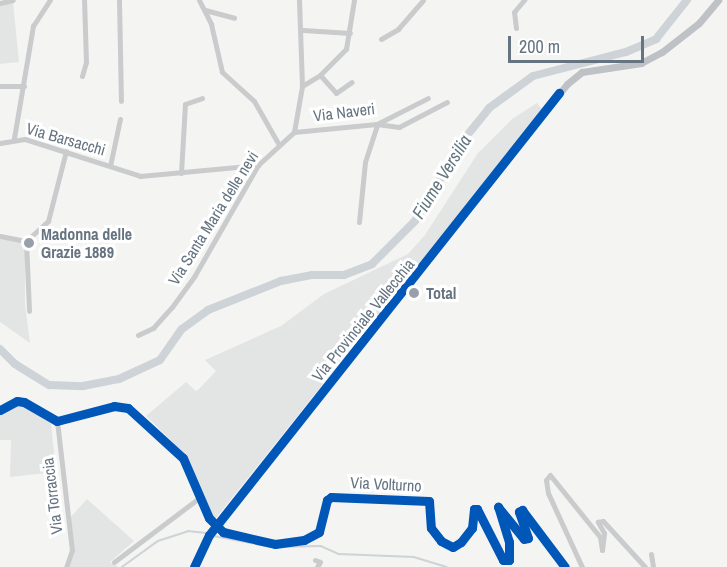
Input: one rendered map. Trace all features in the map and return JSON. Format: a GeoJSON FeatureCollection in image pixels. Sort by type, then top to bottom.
{"type":"FeatureCollection","features":[{"type":"Feature","properties":{"kind":"main road","name":"Via Provinciale Vallecchia"},"geometry":{"type":"LineString","coordinates":[[194,567],[215,528],[567,84],[582,72],[641,63],[662,52],[699,23],[718,0]]}},
{"type":"Feature","properties":{"kind":"street"},"geometry":{"type":"LineString","coordinates":[[0,3],[14,0]]}},
{"type":"Feature","properties":{"kind":"street"},"geometry":{"type":"LineString","coordinates":[[0,144],[14,138],[33,26],[50,0]]}},
{"type":"Feature","properties":{"kind":"street"},"geometry":{"type":"LineString","coordinates":[[82,76],[86,53],[84,0]]}},
{"type":"Feature","properties":{"kind":"street"},"geometry":{"type":"LineString","coordinates":[[119,0],[121,101]]}},
{"type":"Feature","properties":{"kind":"street"},"geometry":{"type":"LineString","coordinates":[[199,0],[205,10],[222,72],[254,101],[278,143]]}},
{"type":"Feature","properties":{"kind":"street"},"geometry":{"type":"LineString","coordinates":[[294,132],[302,86],[303,30],[299,0]]}},
{"type":"Feature","properties":{"kind":"street"},"geometry":{"type":"LineString","coordinates":[[302,86],[320,75],[346,49],[354,0]]}},
{"type":"Feature","properties":{"kind":"street"},"geometry":{"type":"LineString","coordinates":[[381,39],[398,29],[414,2],[423,0]]}},
{"type":"Feature","properties":{"kind":"street"},"geometry":{"type":"LineString","coordinates":[[516,28],[514,12],[524,0]]}},
{"type":"Feature","properties":{"kind":"street"},"geometry":{"type":"LineString","coordinates":[[205,10],[234,18]]}},
{"type":"Feature","properties":{"kind":"street"},"geometry":{"type":"LineString","coordinates":[[303,30],[350,33]]}},
{"type":"Feature","properties":{"kind":"street"},"geometry":{"type":"LineString","coordinates":[[320,75],[336,93],[352,82]]}},
{"type":"Feature","properties":{"kind":"street"},"geometry":{"type":"LineString","coordinates":[[0,86],[24,86]]}},
{"type":"Feature","properties":{"kind":"street"},"geometry":{"type":"LineString","coordinates":[[182,173],[185,104],[202,98]]}},
{"type":"Feature","properties":{"kind":"street","name":"Via Naveri"},"geometry":{"type":"LineString","coordinates":[[294,132],[378,124],[428,98]]}},
{"type":"Feature","properties":{"kind":"street"},"geometry":{"type":"LineString","coordinates":[[359,222],[368,145],[378,124],[399,128],[447,102]]}},
{"type":"Feature","properties":{"kind":"street","name":"Via Barsacchi"},"geometry":{"type":"LineString","coordinates":[[110,166],[120,119]]}},
{"type":"Feature","properties":{"kind":"street","name":"Via Santa Maria delle nevi"},"geometry":{"type":"LineString","coordinates":[[138,335],[163,320],[195,275],[258,165],[278,143],[294,132]]}},
{"type":"Feature","properties":{"kind":"street","name":"Via Barsacchi"},"geometry":{"type":"LineString","coordinates":[[14,138],[66,151],[140,176],[182,173],[218,166],[258,165]]}},
{"type":"Feature","properties":{"kind":"street"},"geometry":{"type":"LineString","coordinates":[[29,311],[26,241],[50,219],[66,151]]}},
{"type":"Feature","properties":{"kind":"street"},"geometry":{"type":"LineString","coordinates":[[0,236],[26,241]]}},
{"type":"Feature","properties":{"kind":"street"},"geometry":{"type":"LineString","coordinates":[[0,410],[17,401],[24,402],[57,422],[114,406],[128,408],[183,458],[199,498],[215,528]]}},
{"type":"Feature","properties":{"kind":"street","name":"Via Torraccia"},"geometry":{"type":"LineString","coordinates":[[57,422],[72,550],[66,567]]}},
{"type":"Feature","properties":{"kind":"street"},"geometry":{"type":"LineString","coordinates":[[582,567],[548,493],[546,480],[550,475],[600,537],[602,550],[604,533],[598,522],[603,521],[645,567]]}},
{"type":"Feature","properties":{"kind":"street","name":"Via Volturno"},"geometry":{"type":"LineString","coordinates":[[215,528],[275,544],[314,537],[331,497],[429,501],[431,528],[441,541],[453,547],[461,542],[472,528],[474,509],[477,509],[503,560],[509,560],[509,542],[498,507],[502,508],[524,539],[528,538],[519,512],[522,510],[565,567]]}},
{"type":"Feature","properties":{"kind":"street"},"geometry":{"type":"LineString","coordinates":[[114,562],[199,498]]}},
{"type":"Feature","properties":{"kind":"street"},"geometry":{"type":"LineString","coordinates":[[651,554],[652,567]]}},
{"type":"Feature","properties":{"kind":"shaded area"},"geometry":{"type":"Polygon","coordinates":[[[13,2],[19,62],[0,64],[0,6],[13,2]]]}},
{"type":"Feature","properties":{"kind":"shaded area"},"geometry":{"type":"Polygon","coordinates":[[[537,103],[542,109],[216,518],[211,516],[184,453],[146,416],[186,382],[196,391],[200,388],[216,371],[205,360],[281,326],[324,294],[408,254],[425,235],[478,153],[512,119],[537,103]]]}},
{"type":"Feature","properties":{"kind":"shaded area"},"geometry":{"type":"Polygon","coordinates":[[[0,239],[22,242],[25,251],[25,304],[30,343],[0,322],[0,239]]]}},
{"type":"Feature","properties":{"kind":"shaded area"},"geometry":{"type":"Polygon","coordinates":[[[11,406],[24,406],[51,423],[56,472],[10,477],[11,440],[0,440],[0,413],[11,406]]]}},
{"type":"Feature","properties":{"kind":"shaded area"},"geometry":{"type":"Polygon","coordinates":[[[87,499],[134,541],[110,562],[118,567],[68,567],[72,556],[69,519],[87,499]]]}},
{"type":"Feature","properties":{"kind":"waterway","name":"Fiume Versilia"},"geometry":{"type":"LineString","coordinates":[[0,349],[15,364],[49,385],[83,386],[119,379],[160,360],[182,329],[208,310],[281,281],[312,275],[344,275],[372,264],[415,221],[465,138],[489,108],[533,76],[626,52],[656,39],[687,0]]}},
{"type":"Feature","properties":{"kind":"waterway"},"geometry":{"type":"LineString","coordinates":[[122,567],[158,541],[188,531],[206,533]]}},
{"type":"Feature","properties":{"kind":"waterway"},"geometry":{"type":"LineString","coordinates":[[214,536],[272,547],[321,546],[339,554],[414,557],[447,567]]}},
{"type":"Feature","properties":{"kind":"cycle path"},"geometry":{"type":"LineString","coordinates":[[194,567],[209,535],[559,93]]}},
{"type":"Feature","properties":{"kind":"cycle path"},"geometry":{"type":"LineString","coordinates":[[0,410],[17,401],[24,402],[57,421],[114,406],[128,408],[183,458],[209,518],[223,532],[275,544],[304,540],[319,532],[327,500],[331,497],[429,501],[431,528],[441,541],[453,547],[461,542],[472,528],[474,509],[477,509],[503,560],[509,560],[509,542],[498,507],[524,539],[528,538],[519,512],[522,510],[565,567]]}},
{"type":"Feature","properties":{"kind":"place","name":"Madonna delle Grazie 1889"},"geometry":{"type":"Point","coordinates":[29,243]}},
{"type":"Feature","properties":{"kind":"place","name":"Total"},"geometry":{"type":"Point","coordinates":[414,293]}}]}
